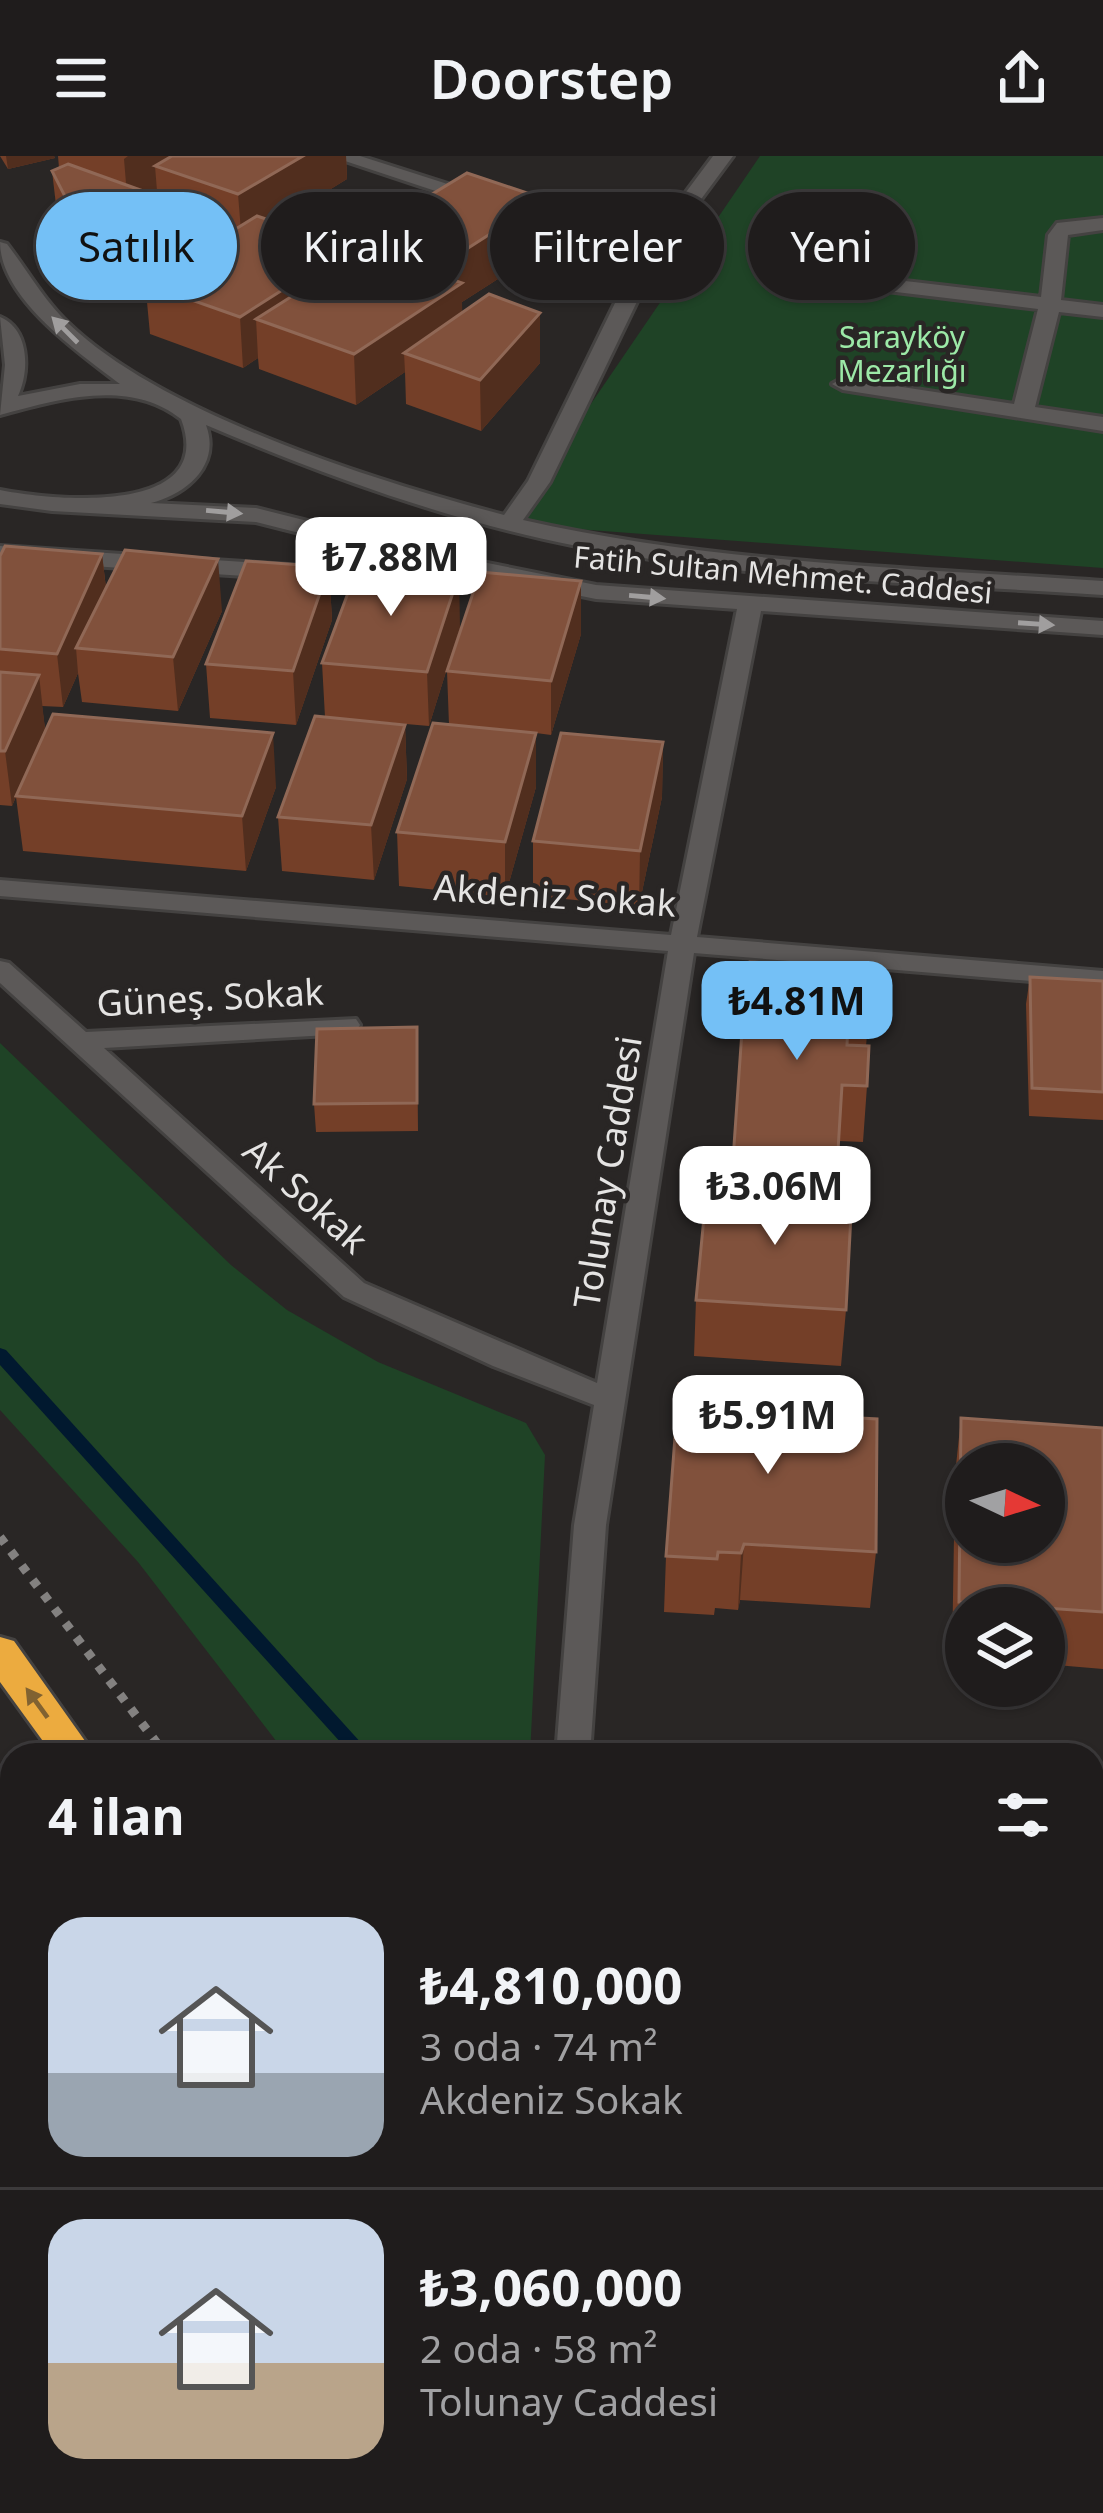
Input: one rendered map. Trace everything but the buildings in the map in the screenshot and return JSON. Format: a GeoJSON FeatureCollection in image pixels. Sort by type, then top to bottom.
{"type":"FeatureCollection","features":[{"type":"Feature","properties":{"kind":"highway"},"geometry":{"type":"LineString","coordinates":[[0,1652],[66,1743]]}},
{"type":"Feature","properties":{"kind":"street"},"geometry":{"type":"LineString","coordinates":[[696,192],[723,156]]}},
{"type":"Feature","properties":{"kind":"street"},"geometry":{"type":"LineString","coordinates":[[351,158],[490,203]]}},
{"type":"Feature","properties":{"kind":"street"},"geometry":{"type":"LineString","coordinates":[[1023,410],[1050,305],[1058,235],[1064,227],[1103,224]]}},
{"type":"Feature","properties":{"kind":"street"},"geometry":{"type":"LineString","coordinates":[[0,248],[60,328],[159,399]]}},
{"type":"Feature","properties":{"kind":"street"},"geometry":{"type":"LineString","coordinates":[[915,289],[1103,311]]}},
{"type":"Feature","properties":{"kind":"street"},"geometry":{"type":"LineString","coordinates":[[509,524],[539,482],[628,300]]}},
{"type":"Feature","properties":{"kind":"street"},"geometry":{"type":"LineString","coordinates":[[0,323],[12,340],[8,356],[17,378],[0,407]]}},
{"type":"Feature","properties":{"kind":"street"},"geometry":{"type":"LineString","coordinates":[[843,384],[1103,424]]}},
{"type":"Feature","properties":{"kind":"street","name":"Fatih Sultan Mehmet. Caddesi"},"geometry":{"type":"LineString","coordinates":[[0,407],[72,388],[159,399],[298,456],[509,524],[639,550],[1103,589]]}},
{"type":"Feature","properties":{"kind":"street","name":"Fatih Sultan Mehmet. Caddesi"},"geometry":{"type":"LineString","coordinates":[[107,507],[141,498],[190,469],[200,451],[200,433],[190,416],[159,399]]}},
{"type":"Feature","properties":{"kind":"street","name":"Fatih Sultan Mehmet. Caddesi"},"geometry":{"type":"LineString","coordinates":[[0,497],[32,506]]}},
{"type":"Feature","properties":{"kind":"street","name":"Fatih Sultan Mehmet. Caddesi"},"geometry":{"type":"LineString","coordinates":[[0,512],[32,506],[107,507],[274,518],[422,557],[596,592],[1103,628]]}},
{"type":"Feature","properties":{"kind":"street"},"geometry":{"type":"LineString","coordinates":[[0,553],[596,592]]}},
{"type":"Feature","properties":{"kind":"street","name":"Tolunay Caddesi"},"geometry":{"type":"LineString","coordinates":[[575,1743],[590,1525],[683,941],[751,605]]}},
{"type":"Feature","properties":{"kind":"street","name":"Akdeniz Sokak"},"geometry":{"type":"LineString","coordinates":[[0,888],[1103,979]]}},
{"type":"Feature","properties":{"kind":"street","name":"Ak Sokak"},"geometry":{"type":"LineString","coordinates":[[0,969],[354,1290],[610,1400]]}},
{"type":"Feature","properties":{"kind":"street","name":"Güneş. Sokak"},"geometry":{"type":"LineString","coordinates":[[78,1041],[346,1025]]}},
{"type":"Feature","properties":{"kind":"path"},"geometry":{"type":"LineString","coordinates":[[0,1538],[73,1626],[157,1743]]}},
{"type":"Feature","properties":{"kind":"green space","name":"Sarayköy Mezarlığı"},"geometry":{"type":"Polygon","coordinates":[[[760,156],[1103,156],[1103,568],[509,524],[662,300],[724,300],[724,209],[760,156]]]}},
{"type":"Feature","properties":{"kind":"green space"},"geometry":{"type":"Polygon","coordinates":[[[0,1043],[231,1265],[287,1310],[378,1362],[526,1423],[545,1455],[531,1743],[278,1743],[138,1562],[0,1410],[0,1043]]]}},
{"type":"Feature","properties":{"kind":"waterway"},"geometry":{"type":"LineString","coordinates":[[0,1354],[352,1743]]}}]}
